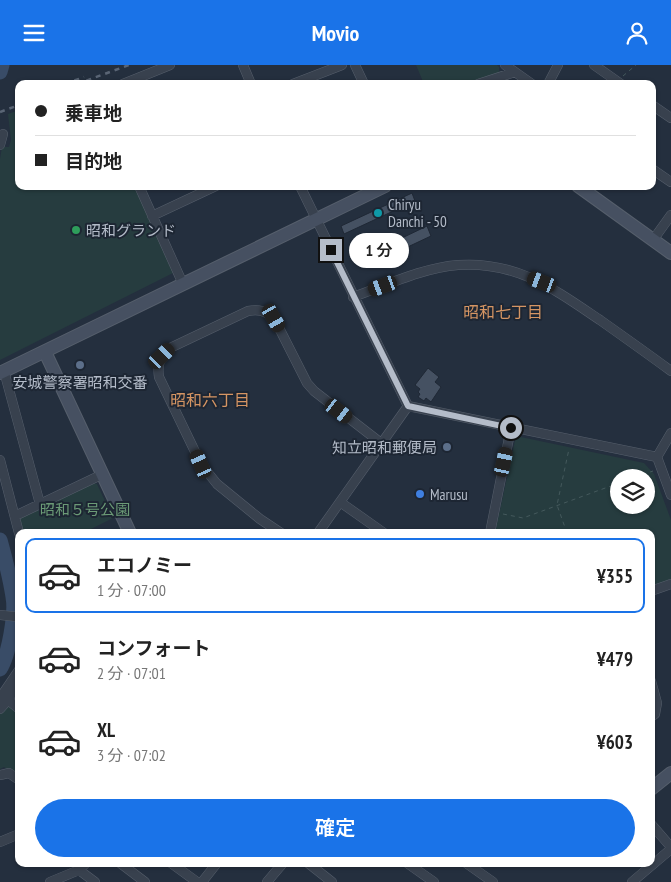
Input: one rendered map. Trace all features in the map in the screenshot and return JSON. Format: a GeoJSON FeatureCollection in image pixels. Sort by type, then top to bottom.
{"type":"FeatureCollection","features":[{"type":"Feature","properties":{"kind":"street"},"geometry":{"type":"LineString","coordinates":[[133,80],[170,65]]}},
{"type":"Feature","properties":{"kind":"street"},"geometry":{"type":"LineString","coordinates":[[243,65],[249,80]]}},
{"type":"Feature","properties":{"kind":"street"},"geometry":{"type":"LineString","coordinates":[[303,80],[342,65]]}},
{"type":"Feature","properties":{"kind":"street"},"geometry":{"type":"LineString","coordinates":[[355,65],[362,80]]}},
{"type":"Feature","properties":{"kind":"street"},"geometry":{"type":"LineString","coordinates":[[505,65],[526,80]]}},
{"type":"Feature","properties":{"kind":"street"},"geometry":{"type":"LineString","coordinates":[[550,80],[558,65]]}},
{"type":"Feature","properties":{"kind":"street"},"geometry":{"type":"LineString","coordinates":[[594,65],[616,80]]}},
{"type":"Feature","properties":{"kind":"street"},"geometry":{"type":"LineString","coordinates":[[490,80],[515,72]]}},
{"type":"Feature","properties":{"kind":"street"},"geometry":{"type":"LineString","coordinates":[[656,108],[671,118]]}},
{"type":"Feature","properties":{"kind":"street"},"geometry":{"type":"LineString","coordinates":[[0,145],[3,134]]}},
{"type":"Feature","properties":{"kind":"street"},"geometry":{"type":"LineString","coordinates":[[656,172],[671,182]]}},
{"type":"Feature","properties":{"kind":"street"},"geometry":{"type":"LineString","coordinates":[[140,190],[183,284]]}},
{"type":"Feature","properties":{"kind":"street"},"geometry":{"type":"LineString","coordinates":[[152,216],[207,190]]}},
{"type":"Feature","properties":{"kind":"street"},"geometry":{"type":"LineString","coordinates":[[302,190],[408,406]]}},
{"type":"Feature","properties":{"kind":"street"},"geometry":{"type":"LineString","coordinates":[[40,504],[2,372],[377,190]]}},
{"type":"Feature","properties":{"kind":"street"},"geometry":{"type":"LineString","coordinates":[[584,190],[671,253]]}},
{"type":"Feature","properties":{"kind":"street"},"geometry":{"type":"LineString","coordinates":[[653,240],[671,215]]}},
{"type":"Feature","properties":{"kind":"street"},"geometry":{"type":"LineString","coordinates":[[353,297],[430,270],[448,267],[473,265],[511,271],[542,282],[563,294],[671,371]]}},
{"type":"Feature","properties":{"kind":"street"},"geometry":{"type":"LineString","coordinates":[[275,529],[231,497],[217,484],[201,464],[159,377],[158,365],[162,356],[170,348],[248,311],[256,309],[268,312],[274,318],[307,383],[314,391],[381,443]]}},
{"type":"Feature","properties":{"kind":"street"},"geometry":{"type":"LineString","coordinates":[[45,352],[128,529]]}},
{"type":"Feature","properties":{"kind":"street"},"geometry":{"type":"LineString","coordinates":[[408,406],[657,457]]}},
{"type":"Feature","properties":{"kind":"street"},"geometry":{"type":"LineString","coordinates":[[321,529],[408,406]]}},
{"type":"Feature","properties":{"kind":"street"},"geometry":{"type":"LineString","coordinates":[[491,529],[511,428]]}},
{"type":"Feature","properties":{"kind":"street"},"geometry":{"type":"LineString","coordinates":[[657,457],[671,433]]}},
{"type":"Feature","properties":{"kind":"street"},"geometry":{"type":"LineString","coordinates":[[657,457],[671,495]]}},
{"type":"Feature","properties":{"kind":"street"},"geometry":{"type":"LineString","coordinates":[[0,460],[18,529]]}},
{"type":"Feature","properties":{"kind":"street"},"geometry":{"type":"LineString","coordinates":[[15,515],[103,474]]}},
{"type":"Feature","properties":{"kind":"street"},"geometry":{"type":"LineString","coordinates":[[340,502],[378,529]]}},
{"type":"Feature","properties":{"kind":"street"},"geometry":{"type":"LineString","coordinates":[[655,590],[671,584]]}},
{"type":"Feature","properties":{"kind":"street"},"geometry":{"type":"LineString","coordinates":[[0,615],[15,617]]}},
{"type":"Feature","properties":{"kind":"street"},"geometry":{"type":"LineString","coordinates":[[0,709],[15,678]]}},
{"type":"Feature","properties":{"kind":"street"},"geometry":{"type":"LineString","coordinates":[[4,699],[15,686]]}},
{"type":"Feature","properties":{"kind":"street"},"geometry":{"type":"LineString","coordinates":[[655,696],[657,703],[655,714]]}},
{"type":"Feature","properties":{"kind":"street"},"geometry":{"type":"LineString","coordinates":[[4,699],[15,706]]}},
{"type":"Feature","properties":{"kind":"street"},"geometry":{"type":"LineString","coordinates":[[0,775],[8,773],[15,778]]}},
{"type":"Feature","properties":{"kind":"street"},"geometry":{"type":"LineString","coordinates":[[655,786],[671,773]]}},
{"type":"Feature","properties":{"kind":"street"},"geometry":{"type":"LineString","coordinates":[[655,829],[671,848],[655,862]]}},
{"type":"Feature","properties":{"kind":"street"},"geometry":{"type":"LineString","coordinates":[[0,842],[15,836]]}},
{"type":"Feature","properties":{"kind":"street"},"geometry":{"type":"LineString","coordinates":[[50,882],[82,867]]}},
{"type":"Feature","properties":{"kind":"street"},"geometry":{"type":"LineString","coordinates":[[125,867],[145,882]]}},
{"type":"Feature","properties":{"kind":"street"},"geometry":{"type":"LineString","coordinates":[[176,867],[197,882]]}},
{"type":"Feature","properties":{"kind":"street"},"geometry":{"type":"LineString","coordinates":[[202,882],[214,867]]}},
{"type":"Feature","properties":{"kind":"street"},"geometry":{"type":"LineString","coordinates":[[267,882],[280,867]]}},
{"type":"Feature","properties":{"kind":"street"},"geometry":{"type":"LineString","coordinates":[[313,867],[332,882]]}},
{"type":"Feature","properties":{"kind":"street"},"geometry":{"type":"LineString","coordinates":[[413,867],[434,882]]}},
{"type":"Feature","properties":{"kind":"street"},"geometry":{"type":"LineString","coordinates":[[472,867],[491,881]]}},
{"type":"Feature","properties":{"kind":"street"},"geometry":{"type":"LineString","coordinates":[[632,882],[649,867]]}},
{"type":"Feature","properties":{"kind":"street"},"geometry":{"type":"LineString","coordinates":[[79,870],[95,882]]}},
{"type":"Feature","properties":{"kind":"path"},"geometry":{"type":"LineString","coordinates":[[621,80],[636,65]]}},
{"type":"Feature","properties":{"kind":"path"},"geometry":{"type":"LineString","coordinates":[[566,529],[557,505],[571,440]]}},
{"type":"Feature","properties":{"kind":"path"},"geometry":{"type":"LineString","coordinates":[[655,470],[661,468]]}},
{"type":"Feature","properties":{"kind":"path"},"geometry":{"type":"LineString","coordinates":[[494,512],[523,518],[610,486]]}},
{"type":"Feature","properties":{"kind":"green space"},"geometry":{"type":"Polygon","coordinates":[[[416,65],[497,65],[499,67],[499,74],[479,80],[422,80],[416,65]]]}},
{"type":"Feature","properties":{"kind":"green space","name":"昭和グランド"},"geometry":{"type":"Polygon","coordinates":[[[15,111],[15,190],[139,190],[173,273],[0,360],[0,159],[2,147],[9,147],[11,140],[8,114],[15,111]]]}},
{"type":"Feature","properties":{"kind":"green space"},"geometry":{"type":"Polygon","coordinates":[[[516,436],[644,463],[649,469],[610,469],[610,514],[655,514],[655,477],[671,520],[671,580],[655,586],[655,529],[496,529],[516,436]]]}},
{"type":"Feature","properties":{"kind":"green space","name":"昭和５号公園"},"geometry":{"type":"Polygon","coordinates":[[[94,483],[97,484],[113,518],[91,529],[22,529],[21,517],[94,483]]]}},
{"type":"Feature","properties":{"kind":"green space"},"geometry":{"type":"Polygon","coordinates":[[[9,706],[15,710],[15,774],[4,767],[0,769],[0,713],[9,706]]]}},
{"type":"Feature","properties":{"kind":"building","name":"Chiryu Danchi - 50"},"geometry":{"type":"Polygon","coordinates":[[[412,193],[415,201],[344,234],[341,226],[412,193]]]}},
{"type":"Feature","properties":{"kind":"building"},"geometry":{"type":"Polygon","coordinates":[[[427,226],[431,236],[361,269],[356,260],[427,226]]]}},
{"type":"Feature","properties":{"kind":"building"},"geometry":{"type":"Polygon","coordinates":[[[428,368],[439,377],[435,382],[441,387],[431,402],[426,398],[424,401],[418,397],[420,389],[415,385],[428,368]]]}},
{"type":"Feature","properties":{"kind":"waterway"},"geometry":{"type":"LineString","coordinates":[[0,72],[2,65]]}},
{"type":"Feature","properties":{"kind":"waterway"},"geometry":{"type":"LineString","coordinates":[[0,540],[14,604],[9,644],[0,669]]}},
{"type":"Feature","properties":{"kind":"railway"},"geometry":{"type":"LineString","coordinates":[[88,80],[129,65]]}},
{"type":"Feature","properties":{"kind":"railway"},"geometry":{"type":"LineString","coordinates":[[76,80],[84,77]]}},
{"type":"Feature","properties":{"kind":"railway"},"geometry":{"type":"LineString","coordinates":[[0,112],[15,106]]}},
{"type":"Feature","properties":{"kind":"place","name":"Chiryu Danchi - 50"},"geometry":{"type":"Point","coordinates":[378,213]}},
{"type":"Feature","properties":{"kind":"place","name":"昭和グランド"},"geometry":{"type":"Point","coordinates":[76,230]}},
{"type":"Feature","properties":{"kind":"place","name":"安城警察署昭和交番"},"geometry":{"type":"Point","coordinates":[80,365]}},
{"type":"Feature","properties":{"kind":"place","name":"知立昭和郵便局"},"geometry":{"type":"Point","coordinates":[447,447]}},
{"type":"Feature","properties":{"kind":"place","name":"Marusu"},"geometry":{"type":"Point","coordinates":[420,494]}},
{"type":"Feature","properties":{"kind":"district","name":"昭和七丁目"},"geometry":{"type":"Point","coordinates":[503,312]}},
{"type":"Feature","properties":{"kind":"district","name":"昭和六丁目"},"geometry":{"type":"Point","coordinates":[210,400]}},
{"type":"Feature","properties":{"kind":"route"},"geometry":{"type":"LineString","coordinates":[[331,250],[408,406],[511,428]]}}]}
